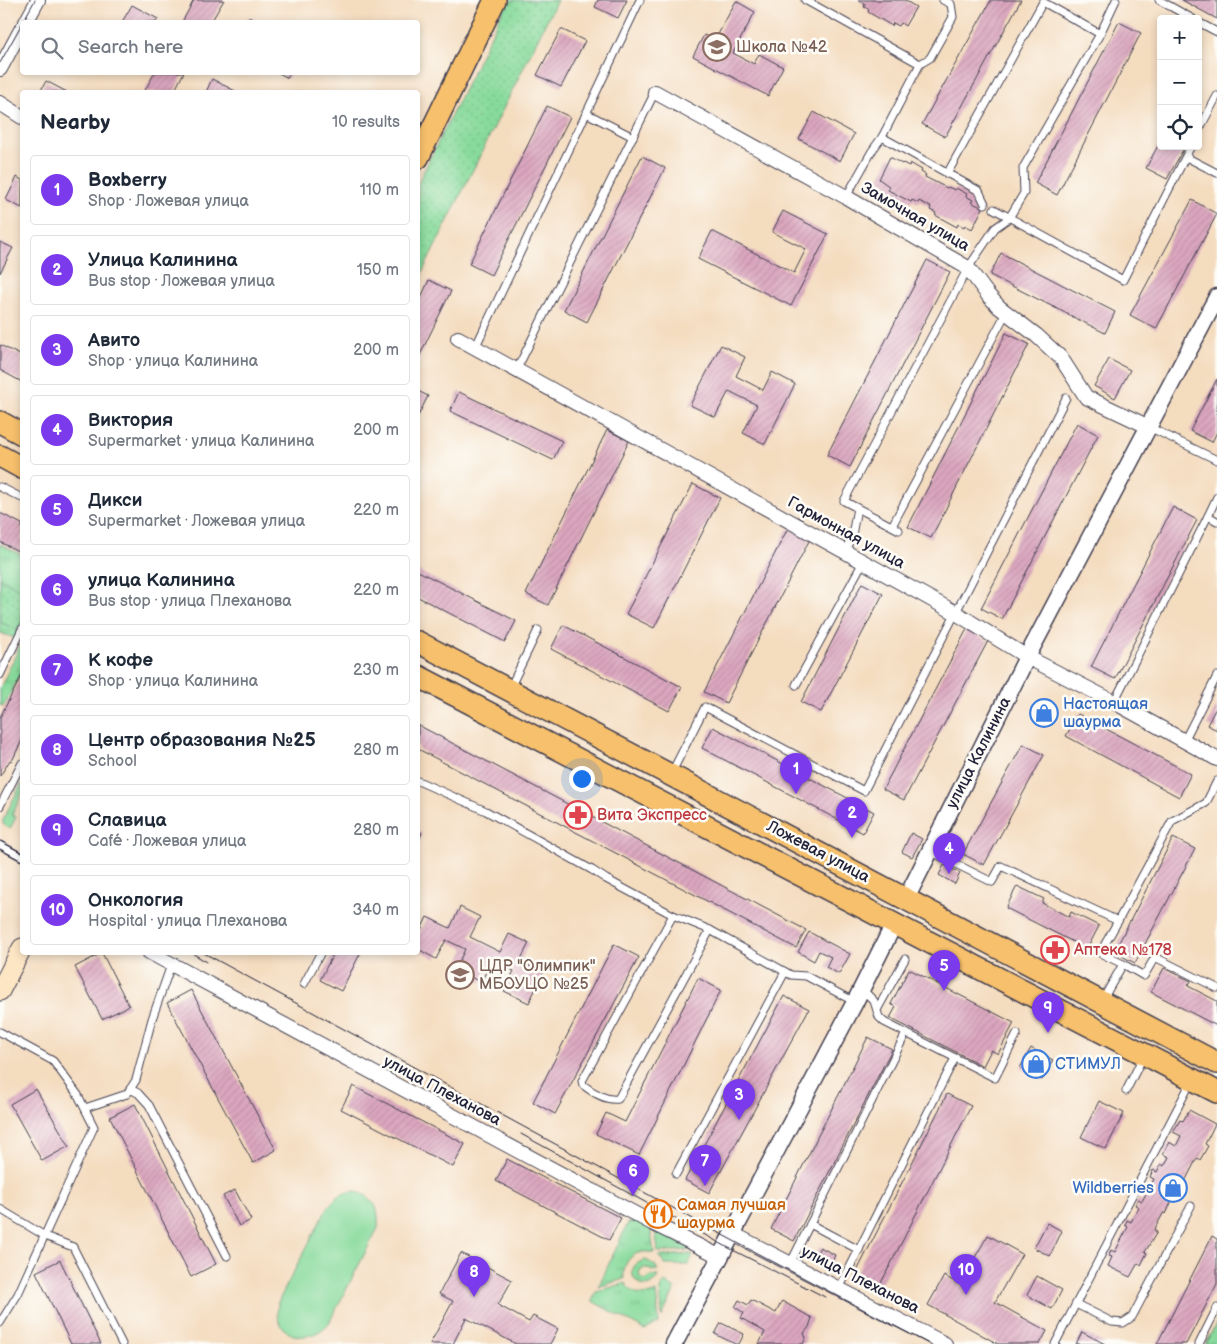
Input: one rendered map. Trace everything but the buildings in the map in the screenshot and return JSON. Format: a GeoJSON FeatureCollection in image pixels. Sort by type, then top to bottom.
{"type":"FeatureCollection","features":[{"type":"Feature","properties":{"kind":"main road"},"geometry":{"type":"LineString","coordinates":[[420,154],[495,0]]}},
{"type":"Feature","properties":{"kind":"main road"},"geometry":{"type":"LineString","coordinates":[[0,422],[20,433]]}},
{"type":"Feature","properties":{"kind":"main road"},"geometry":{"type":"LineString","coordinates":[[0,456],[20,467]]}},
{"type":"Feature","properties":{"kind":"main road","name":"Ложевая улица"},"geometry":{"type":"LineString","coordinates":[[420,643],[1217,1063]]}},
{"type":"Feature","properties":{"kind":"main road","name":"Ложевая улица"},"geometry":{"type":"LineString","coordinates":[[420,677],[1217,1092]]}},
{"type":"Feature","properties":{"kind":"main road","name":"улица Калинина"},"geometry":{"type":"LineString","coordinates":[[894,924],[906,899]]}},
{"type":"Feature","properties":{"kind":"main road"},"geometry":{"type":"LineString","coordinates":[[0,991],[20,952]]}},
{"type":"Feature","properties":{"kind":"street"},"geometry":{"type":"LineString","coordinates":[[27,20],[38,0]]}},
{"type":"Feature","properties":{"kind":"street"},"geometry":{"type":"LineString","coordinates":[[0,68],[20,32]]}},
{"type":"Feature","properties":{"kind":"street","name":"Замочная улица"},"geometry":{"type":"LineString","coordinates":[[655,92],[846,197],[968,268],[988,295],[1061,358],[1086,397],[1149,428]]}},
{"type":"Feature","properties":{"kind":"street"},"geometry":{"type":"LineString","coordinates":[[0,103],[20,116]]}},
{"type":"Feature","properties":{"kind":"street","name":"улица Калинина"},"geometry":{"type":"LineString","coordinates":[[906,899],[1027,657],[1217,297]]}},
{"type":"Feature","properties":{"kind":"street","name":"Гармонная улица"},"geometry":{"type":"LineString","coordinates":[[458,338],[956,612],[1027,657],[1114,702],[1217,759]]}},
{"type":"Feature","properties":{"kind":"street","name":"улица Калинина"},"geometry":{"type":"LineString","coordinates":[[674,1344],[894,924]]}},
{"type":"Feature","properties":{"kind":"street","name":"улица Плеханова"},"geometry":{"type":"LineString","coordinates":[[154,955],[652,1223],[721,1257]]}},
{"type":"Feature","properties":{"kind":"street","name":"улица Плеханова"},"geometry":{"type":"LineString","coordinates":[[733,1234],[944,1344]]}},
{"type":"Feature","properties":{"kind":"lane"},"geometry":{"type":"LineString","coordinates":[[475,348],[640,0]]}},
{"type":"Feature","properties":{"kind":"lane"},"geometry":{"type":"LineString","coordinates":[[805,0],[920,64]]}},
{"type":"Feature","properties":{"kind":"lane"},"geometry":{"type":"LineString","coordinates":[[846,197],[872,151],[882,138],[920,64],[930,58],[953,16],[951,4],[943,0]]}},
{"type":"Feature","properties":{"kind":"lane"},"geometry":{"type":"LineString","coordinates":[[899,530],[844,501],[968,268],[995,228],[1009,218],[1024,193],[1023,168],[1100,34],[1116,0]]}},
{"type":"Feature","properties":{"kind":"lane"},"geometry":{"type":"LineString","coordinates":[[1159,0],[1186,15]]}},
{"type":"Feature","properties":{"kind":"lane"},"geometry":{"type":"LineString","coordinates":[[947,174],[1043,2],[1100,34]]}},
{"type":"Feature","properties":{"kind":"lane"},"geometry":{"type":"LineString","coordinates":[[1202,24],[1217,32]]}},
{"type":"Feature","properties":{"kind":"lane"},"geometry":{"type":"LineString","coordinates":[[516,371],[655,92]]}},
{"type":"Feature","properties":{"kind":"lane"},"geometry":{"type":"LineString","coordinates":[[1202,124],[1217,96]]}},
{"type":"Feature","properties":{"kind":"lane"},"geometry":{"type":"LineString","coordinates":[[586,114],[633,137]]}},
{"type":"Feature","properties":{"kind":"lane"},"geometry":{"type":"LineString","coordinates":[[882,138],[979,191],[985,204]]}},
{"type":"Feature","properties":{"kind":"lane"},"geometry":{"type":"LineString","coordinates":[[994,209],[1123,280],[1189,150]]}},
{"type":"Feature","properties":{"kind":"lane"},"geometry":{"type":"LineString","coordinates":[[1186,157],[1217,173]]}},
{"type":"Feature","properties":{"kind":"lane"},"geometry":{"type":"LineString","coordinates":[[892,526],[1006,312]]}},
{"type":"Feature","properties":{"kind":"lane"},"geometry":{"type":"LineString","coordinates":[[670,774],[706,707],[864,791],[1066,398]]}},
{"type":"Feature","properties":{"kind":"lane"},"geometry":{"type":"LineString","coordinates":[[1149,428],[1215,459],[1217,450]]}},
{"type":"Feature","properties":{"kind":"lane"},"geometry":{"type":"LineString","coordinates":[[0,487],[20,497]]}},
{"type":"Feature","properties":{"kind":"lane"},"geometry":{"type":"LineString","coordinates":[[1114,702],[1217,497]]}},
{"type":"Feature","properties":{"kind":"lane"},"geometry":{"type":"LineString","coordinates":[[845,552],[852,535],[857,508]]}},
{"type":"Feature","properties":{"kind":"lane"},"geometry":{"type":"LineString","coordinates":[[1208,516],[1217,521]]}},
{"type":"Feature","properties":{"kind":"lane"},"geometry":{"type":"LineString","coordinates":[[796,685],[863,562]]}},
{"type":"Feature","properties":{"kind":"lane"},"geometry":{"type":"LineString","coordinates":[[509,690],[538,630]]}},
{"type":"Feature","properties":{"kind":"lane"},"geometry":{"type":"LineString","coordinates":[[0,675],[20,633]]}},
{"type":"Feature","properties":{"kind":"lane"},"geometry":{"type":"LineString","coordinates":[[1184,741],[1217,676]]}},
{"type":"Feature","properties":{"kind":"lane"},"geometry":{"type":"LineString","coordinates":[[0,806],[20,767]]}},
{"type":"Feature","properties":{"kind":"lane"},"geometry":{"type":"LineString","coordinates":[[1217,781],[1206,803],[1172,821],[1100,953],[1144,976],[1155,957],[1217,988]]}},
{"type":"Feature","properties":{"kind":"lane"},"geometry":{"type":"LineString","coordinates":[[420,783],[486,811],[592,870],[606,880],[673,915],[710,930],[791,975],[806,976],[874,1001],[876,1010],[884,1022],[995,1078],[1016,1034]]}},
{"type":"Feature","properties":{"kind":"lane"},"geometry":{"type":"LineString","coordinates":[[0,845],[20,857]]}},
{"type":"Feature","properties":{"kind":"lane"},"geometry":{"type":"LineString","coordinates":[[930,851],[992,882],[1001,866],[1118,921]]}},
{"type":"Feature","properties":{"kind":"lane"},"geometry":{"type":"LineString","coordinates":[[673,915],[582,1081],[583,1085],[608,1099],[618,1099],[710,930]]}},
{"type":"Feature","properties":{"kind":"lane"},"geometry":{"type":"LineString","coordinates":[[304,984],[319,955]]}},
{"type":"Feature","properties":{"kind":"lane"},"geometry":{"type":"LineString","coordinates":[[876,1010],[906,959]]}},
{"type":"Feature","properties":{"kind":"lane"},"geometry":{"type":"LineString","coordinates":[[1101,1002],[1123,964]]}},
{"type":"Feature","properties":{"kind":"lane"},"geometry":{"type":"LineString","coordinates":[[85,1108],[127,1094],[136,1080],[152,1019],[171,965]]}},
{"type":"Feature","properties":{"kind":"lane"},"geometry":{"type":"LineString","coordinates":[[676,1174],[785,972]]}},
{"type":"Feature","properties":{"kind":"lane"},"geometry":{"type":"LineString","coordinates":[[0,1032],[54,1061],[78,1095],[94,1127],[18,1294],[0,1323]]}},
{"type":"Feature","properties":{"kind":"lane"},"geometry":{"type":"LineString","coordinates":[[790,1264],[906,1033]]}},
{"type":"Feature","properties":{"kind":"lane"},"geometry":{"type":"LineString","coordinates":[[1126,1091],[1144,1054]]}},
{"type":"Feature","properties":{"kind":"lane"},"geometry":{"type":"LineString","coordinates":[[839,1289],[955,1058]]}},
{"type":"Feature","properties":{"kind":"lane"},"geometry":{"type":"LineString","coordinates":[[1055,1344],[1193,1080]]}},
{"type":"Feature","properties":{"kind":"lane"},"geometry":{"type":"LineString","coordinates":[[130,1089],[138,1093],[149,1105],[227,1256]]}},
{"type":"Feature","properties":{"kind":"lane"},"geometry":{"type":"LineString","coordinates":[[1076,1304],[1112,1322],[1123,1323],[1132,1317],[1191,1206]]}},
{"type":"Feature","properties":{"kind":"lane"},"geometry":{"type":"LineString","coordinates":[[0,1209],[44,1236],[73,1247],[122,1344]]}},
{"type":"Feature","properties":{"kind":"lane"},"geometry":{"type":"LineString","coordinates":[[810,1224],[859,1250]]}},
{"type":"Feature","properties":{"kind":"lane"},"geometry":{"type":"LineString","coordinates":[[1199,1344],[1217,1308]]}},
{"type":"Feature","properties":{"kind":"green space"},"geometry":{"type":"Polygon","coordinates":[[[508,0],[557,0],[420,277],[420,179],[508,0]]]}},
{"type":"Feature","properties":{"kind":"green space"},"geometry":{"type":"Polygon","coordinates":[[[0,544],[20,554],[20,628],[15,638],[0,633],[0,544]]]}},
{"type":"Feature","properties":{"kind":"green space"},"geometry":{"type":"Polygon","coordinates":[[[0,578],[20,590],[20,624],[17,630],[0,622],[0,578]]]}},
{"type":"Feature","properties":{"kind":"green space"},"geometry":{"type":"Polygon","coordinates":[[[20,646],[20,674],[3,706],[0,705],[0,688],[20,646]]]}},
{"type":"Feature","properties":{"kind":"green space"},"geometry":{"type":"Polygon","coordinates":[[[20,786],[20,798],[12,815],[16,817],[10,829],[3,824],[3,820],[20,786]]]}},
{"type":"Feature","properties":{"kind":"green space"},"geometry":{"type":"Polygon","coordinates":[[[355,1191],[368,1197],[375,1205],[378,1215],[378,1228],[329,1323],[315,1334],[299,1336],[291,1334],[280,1323],[277,1314],[278,1302],[325,1212],[337,1197],[344,1193],[355,1191]]]}},
{"type":"Feature","properties":{"kind":"green space"},"geometry":{"type":"Polygon","coordinates":[[[636,1221],[650,1225],[654,1253],[641,1252],[631,1257],[625,1266],[624,1279],[598,1287],[628,1223],[636,1221]]]}},
{"type":"Feature","properties":{"kind":"green space"},"geometry":{"type":"Polygon","coordinates":[[[655,1227],[692,1250],[658,1252],[655,1227]]]}},
{"type":"Feature","properties":{"kind":"green space"},"geometry":{"type":"Polygon","coordinates":[[[693,1255],[688,1265],[665,1265],[659,1256],[693,1255]]]}},
{"type":"Feature","properties":{"kind":"green space"},"geometry":{"type":"Polygon","coordinates":[[[646,1260],[655,1265],[658,1270],[651,1271],[643,1268],[640,1270],[639,1276],[645,1280],[651,1276],[658,1276],[653,1283],[647,1286],[641,1285],[633,1275],[633,1269],[637,1264],[646,1260]]]}},
{"type":"Feature","properties":{"kind":"green space"},"geometry":{"type":"Polygon","coordinates":[[[665,1282],[675,1289],[662,1317],[660,1289],[665,1282]]]}},
{"type":"Feature","properties":{"kind":"green space"},"geometry":{"type":"Polygon","coordinates":[[[625,1283],[631,1290],[639,1294],[647,1295],[656,1292],[659,1323],[645,1330],[592,1301],[596,1292],[625,1283]]]}},
{"type":"Feature","properties":{"kind":"green space"},"geometry":{"type":"Polygon","coordinates":[[[1217,1322],[1217,1344],[1205,1344],[1217,1322]]]}},
{"type":"Feature","properties":{"kind":"tram line"},"geometry":{"type":"LineString","coordinates":[[24,20],[35,0]]}},
{"type":"Feature","properties":{"kind":"tram line"},"geometry":{"type":"LineString","coordinates":[[0,63],[20,27]]}},
{"type":"Feature","properties":{"kind":"tram line"},"geometry":{"type":"LineString","coordinates":[[0,841],[20,852]]}},
{"type":"Feature","properties":{"kind":"tram line"},"geometry":{"type":"LineString","coordinates":[[0,849],[20,860]]}},
{"type":"Feature","properties":{"kind":"tram line"},"geometry":{"type":"LineString","coordinates":[[195,955],[207,962]]}},
{"type":"Feature","properties":{"kind":"tram line"},"geometry":{"type":"LineString","coordinates":[[208,955],[730,1239],[929,1344]]}},
{"type":"Feature","properties":{"kind":"tram line"},"geometry":{"type":"LineString","coordinates":[[521,1134],[727,1247],[825,1297]]}},
{"type":"Feature","properties":{"kind":"place","name":"Школа №42"},"geometry":{"type":"Point","coordinates":[717,47]}},
{"type":"Feature","properties":{"kind":"place","name":"Настоящая шаурма"},"geometry":{"type":"Point","coordinates":[1044,713]}},
{"type":"Feature","properties":{"kind":"place","name":"Boxberry"},"geometry":{"type":"Point","coordinates":[796,794]}},
{"type":"Feature","properties":{"kind":"place","name":"Вита Экспресс"},"geometry":{"type":"Point","coordinates":[578,815]}},
{"type":"Feature","properties":{"kind":"place","name":"Улица Калинина"},"geometry":{"type":"Point","coordinates":[852,838]}},
{"type":"Feature","properties":{"kind":"place","name":"Виктория"},"geometry":{"type":"Point","coordinates":[949,874]}},
{"type":"Feature","properties":{"kind":"place","name":"Аптека №178"},"geometry":{"type":"Point","coordinates":[1055,950]}},
{"type":"Feature","properties":{"kind":"place","name":"ЦДР \"Олимпик\" МБОУЦО №25"},"geometry":{"type":"Point","coordinates":[460,975]}},
{"type":"Feature","properties":{"kind":"place","name":"Дикси"},"geometry":{"type":"Point","coordinates":[944,991]}},
{"type":"Feature","properties":{"kind":"place","name":"Славица"},"geometry":{"type":"Point","coordinates":[1048,1033]}},
{"type":"Feature","properties":{"kind":"place","name":"СТИМУЛ"},"geometry":{"type":"Point","coordinates":[1036,1064]}},
{"type":"Feature","properties":{"kind":"place","name":"Авито"},"geometry":{"type":"Point","coordinates":[739,1120]}},
{"type":"Feature","properties":{"kind":"place","name":"К кофе"},"geometry":{"type":"Point","coordinates":[705,1186]}},
{"type":"Feature","properties":{"kind":"place","name":"Wildberries"},"geometry":{"type":"Point","coordinates":[1173,1188]}},
{"type":"Feature","properties":{"kind":"place","name":"улица Калинина"},"geometry":{"type":"Point","coordinates":[633,1196]}},
{"type":"Feature","properties":{"kind":"place","name":"Самая лучшая шаурма"},"geometry":{"type":"Point","coordinates":[658,1214]}},
{"type":"Feature","properties":{"kind":"place","name":"Онкология"},"geometry":{"type":"Point","coordinates":[966,1295]}},
{"type":"Feature","properties":{"kind":"place","name":"Центр образования №25"},"geometry":{"type":"Point","coordinates":[474,1297]}}]}
